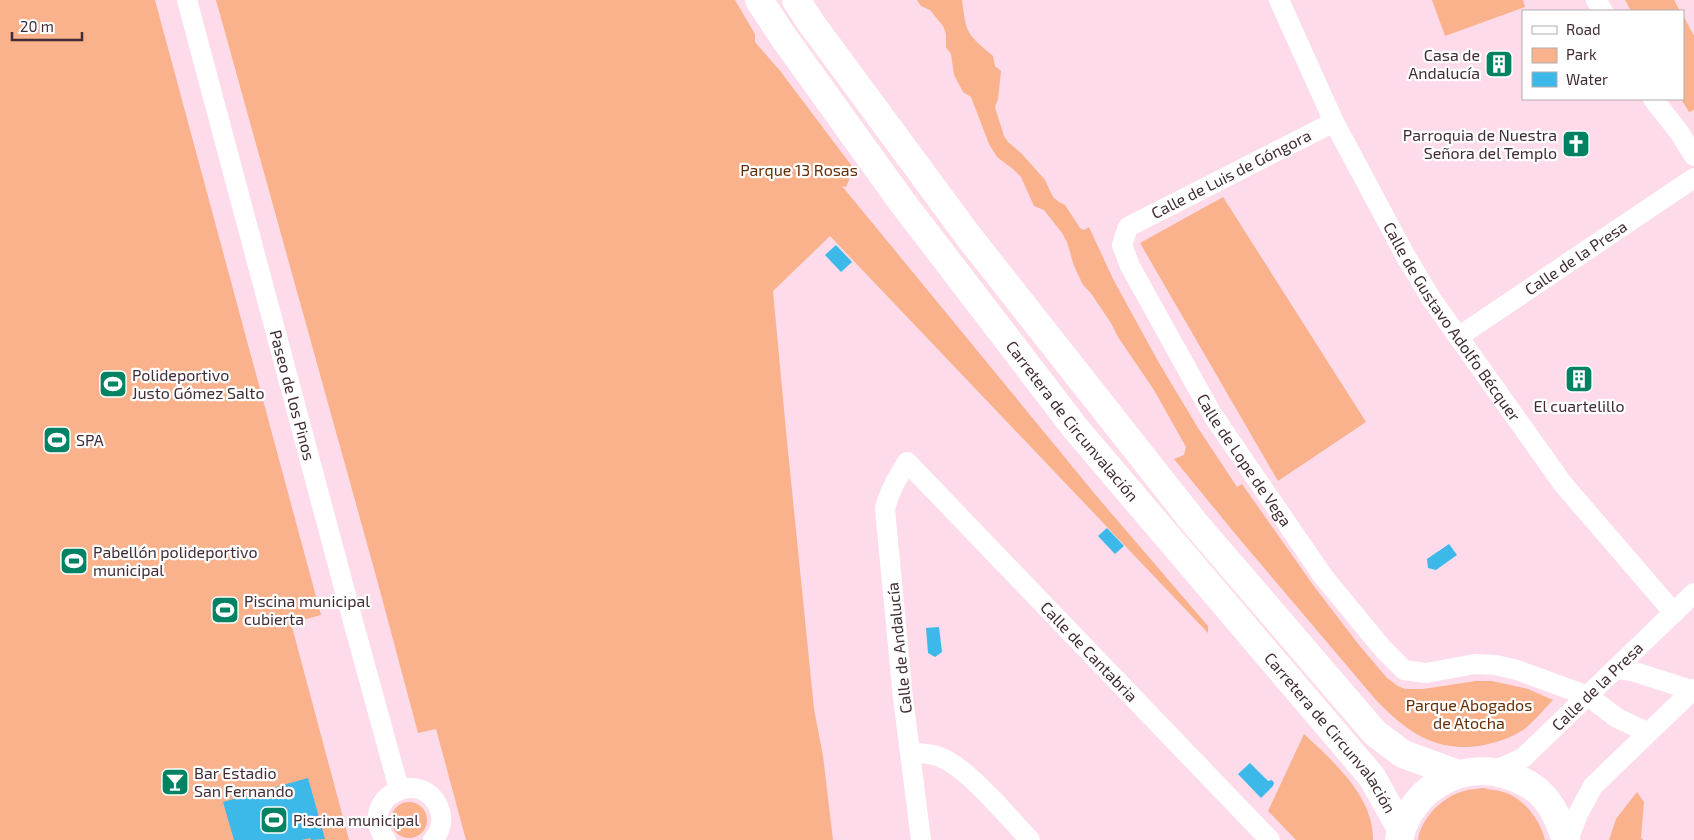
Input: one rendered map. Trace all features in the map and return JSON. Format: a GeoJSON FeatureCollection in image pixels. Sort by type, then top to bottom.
{"type":"FeatureCollection","features":[{"type":"Feature","properties":{"kind":"main road","name":"Carretera de Circunvalación"},"geometry":{"type":"LineString","coordinates":[[759,0],[784,38],[902,202],[1076,429],[1372,776],[1400,835]]}},
{"type":"Feature","properties":{"kind":"main road","name":"Carretera de Circunvalación"},"geometry":{"type":"LineString","coordinates":[[796,0],[969,237],[1193,521],[1375,733],[1403,754],[1458,774]]}},
{"type":"Feature","properties":{"kind":"main road"},"geometry":{"type":"LineString","coordinates":[[1400,835],[1414,805],[1433,786],[1458,774],[1476,770],[1494,771],[1520,780],[1543,795],[1558,818],[1567,840]]}},
{"type":"Feature","properties":{"kind":"street","name":"Paseo de los Pinos"},"geometry":{"type":"LineString","coordinates":[[187,0],[399,789]]}},
{"type":"Feature","properties":{"kind":"street","name":"Calle de Gustavo Adolfo Bécquer"},"geometry":{"type":"LineString","coordinates":[[1279,0],[1334,122],[1405,256],[1432,300],[1563,484],[1674,613]]}},
{"type":"Feature","properties":{"kind":"street"},"geometry":{"type":"LineString","coordinates":[[1654,100],[1679,132],[1694,156]]}},
{"type":"Feature","properties":{"kind":"street","name":"Calle de Luis de Góngora"},"geometry":{"type":"LineString","coordinates":[[1128,227],[1334,122]]}},
{"type":"Feature","properties":{"kind":"street","name":"Calle de la Presa"},"geometry":{"type":"LineString","coordinates":[[1458,337],[1694,178]]}},
{"type":"Feature","properties":{"kind":"street","name":"Calle de Lope de Vega"},"geometry":{"type":"LineString","coordinates":[[1128,227],[1122,245],[1130,266],[1212,414],[1323,576],[1383,649],[1404,670],[1426,673],[1476,664],[1496,665],[1517,670],[1588,696]]}},
{"type":"Feature","properties":{"kind":"street","name":"Calle de Andalucía"},"geometry":{"type":"LineString","coordinates":[[907,462],[893,486],[885,509],[910,753],[921,840]]}},
{"type":"Feature","properties":{"kind":"street","name":"Calle de Cantabria"},"geometry":{"type":"LineString","coordinates":[[907,462],[1270,840]]}},
{"type":"Feature","properties":{"kind":"street","name":"Calle de la Presa"},"geometry":{"type":"LineString","coordinates":[[1494,771],[1523,758],[1694,593]]}},
{"type":"Feature","properties":{"kind":"street"},"geometry":{"type":"LineString","coordinates":[[1616,669],[1632,671],[1693,690]]}},
{"type":"Feature","properties":{"kind":"street"},"geometry":{"type":"LineString","coordinates":[[1567,840],[1593,786],[1647,732],[1693,690]]}},
{"type":"Feature","properties":{"kind":"street"},"geometry":{"type":"LineString","coordinates":[[1588,696],[1616,718],[1647,732]]}},
{"type":"Feature","properties":{"kind":"street"},"geometry":{"type":"LineString","coordinates":[[910,753],[925,753],[939,756],[957,766],[974,781],[1030,840]]}},
{"type":"Feature","properties":{"kind":"street"},"geometry":{"type":"LineString","coordinates":[[386,840],[380,828],[378,813],[382,802],[399,789],[410,787],[431,795],[438,804],[441,815],[440,826],[433,840]]}},
{"type":"Feature","properties":{"kind":"green space","name":"Polideportivo Justo Gómez Salto"},"geometry":{"type":"Polygon","coordinates":[[[0,0],[155,0],[321,615],[291,623],[349,840],[0,840],[0,0]]]}},
{"type":"Feature","properties":{"kind":"green space","name":"Parque 13 Rosas"},"geometry":{"type":"Polygon","coordinates":[[[216,0],[735,0],[755,34],[755,42],[781,72],[854,169],[846,187],[842,186],[1099,499],[1208,626],[1208,633],[830,236],[773,291],[814,709],[823,756],[833,840],[466,840],[436,729],[418,733],[216,0]]]}},
{"type":"Feature","properties":{"kind":"green space","name":"Parque Abogados de Atocha"},"geometry":{"type":"Polygon","coordinates":[[[917,0],[962,0],[969,32],[993,56],[995,66],[1001,71],[998,99],[995,107],[1004,136],[1045,180],[1053,197],[1065,205],[1080,228],[1084,230],[1089,227],[1113,279],[1159,363],[1198,428],[1237,487],[1242,484],[1313,585],[1359,645],[1387,678],[1405,689],[1423,689],[1476,681],[1492,681],[1528,689],[1553,700],[1527,727],[1499,741],[1467,747],[1437,743],[1411,731],[1376,700],[1237,536],[1174,459],[1184,455],[1186,447],[1154,390],[1118,337],[1111,323],[1083,285],[1062,233],[1044,210],[1034,206],[1021,177],[997,157],[989,144],[971,97],[963,92],[954,75],[951,54],[946,47],[946,34],[943,26],[930,10],[921,6],[917,0]]]}},
{"type":"Feature","properties":{"kind":"green space"},"geometry":{"type":"Polygon","coordinates":[[[1432,0],[1523,0],[1525,7],[1445,36],[1432,0]]]}},
{"type":"Feature","properties":{"kind":"green space"},"geometry":{"type":"Polygon","coordinates":[[[1625,0],[1674,0],[1679,10],[1630,10],[1625,0]]]}},
{"type":"Feature","properties":{"kind":"green space"},"geometry":{"type":"Polygon","coordinates":[[[1684,17],[1694,36],[1694,110],[1689,112],[1682,100],[1684,100],[1684,17]]]}},
{"type":"Feature","properties":{"kind":"green space"},"geometry":{"type":"Polygon","coordinates":[[[1223,197],[1366,422],[1278,481],[1140,243],[1223,197]]]}},
{"type":"Feature","properties":{"kind":"green space"},"geometry":{"type":"Polygon","coordinates":[[[1304,734],[1350,781],[1367,809],[1372,824],[1373,840],[1296,840],[1268,811],[1304,734]]]}},
{"type":"Feature","properties":{"kind":"green space"},"geometry":{"type":"Polygon","coordinates":[[[1484,788],[1501,791],[1518,799],[1535,818],[1545,840],[1418,840],[1428,816],[1441,803],[1456,794],[1484,788]]]}},
{"type":"Feature","properties":{"kind":"green space"},"geometry":{"type":"Polygon","coordinates":[[[1637,792],[1644,802],[1641,838],[1643,840],[1609,840],[1616,819],[1637,792]]]}},
{"type":"Feature","properties":{"kind":"green space"},"geometry":{"type":"Polygon","coordinates":[[[409,802],[422,807],[427,820],[422,833],[409,838],[396,833],[391,820],[396,807],[409,802]]]}},
{"type":"Feature","properties":{"kind":"water"},"geometry":{"type":"Polygon","coordinates":[[[836,245],[852,262],[841,272],[825,255],[836,245]]]}},
{"type":"Feature","properties":{"kind":"water"},"geometry":{"type":"Polygon","coordinates":[[[1107,528],[1124,546],[1115,554],[1098,536],[1107,528]]]}},
{"type":"Feature","properties":{"kind":"water"},"geometry":{"type":"Polygon","coordinates":[[[1449,544],[1457,555],[1436,570],[1428,568],[1427,559],[1449,544]]]}},
{"type":"Feature","properties":{"kind":"water"},"geometry":{"type":"Polygon","coordinates":[[[939,627],[942,652],[935,657],[928,653],[926,628],[939,627]]]}},
{"type":"Feature","properties":{"kind":"water"},"geometry":{"type":"Polygon","coordinates":[[[1250,763],[1268,781],[1272,780],[1274,783],[1261,798],[1238,774],[1250,763]]]}},
{"type":"Feature","properties":{"kind":"water","name":"Piscina municipal"},"geometry":{"type":"Polygon","coordinates":[[[308,778],[325,839],[234,840],[223,802],[308,778]]]}},
{"type":"Feature","properties":{"kind":"place","name":"Casa de Andalucía"},"geometry":{"type":"Point","coordinates":[1499,64]}},
{"type":"Feature","properties":{"kind":"place","name":"Parroquia de Nuestra Señora del Templo"},"geometry":{"type":"Point","coordinates":[1576,144]}},
{"type":"Feature","properties":{"kind":"place","name":"El cuartelillo"},"geometry":{"type":"Point","coordinates":[1579,379]}},
{"type":"Feature","properties":{"kind":"place","name":"Polideportivo Justo Gómez Salto"},"geometry":{"type":"Point","coordinates":[113,384]}},
{"type":"Feature","properties":{"kind":"place","name":"SPA"},"geometry":{"type":"Point","coordinates":[57,440]}},
{"type":"Feature","properties":{"kind":"place","name":"Pabellón polideportivo municipal"},"geometry":{"type":"Point","coordinates":[74,561]}},
{"type":"Feature","properties":{"kind":"place","name":"Piscina municipal cubierta"},"geometry":{"type":"Point","coordinates":[225,610]}},
{"type":"Feature","properties":{"kind":"place","name":"Bar Estadio San Fernando"},"geometry":{"type":"Point","coordinates":[175,782]}},
{"type":"Feature","properties":{"kind":"place","name":"Piscina municipal"},"geometry":{"type":"Point","coordinates":[274,820]}}]}
